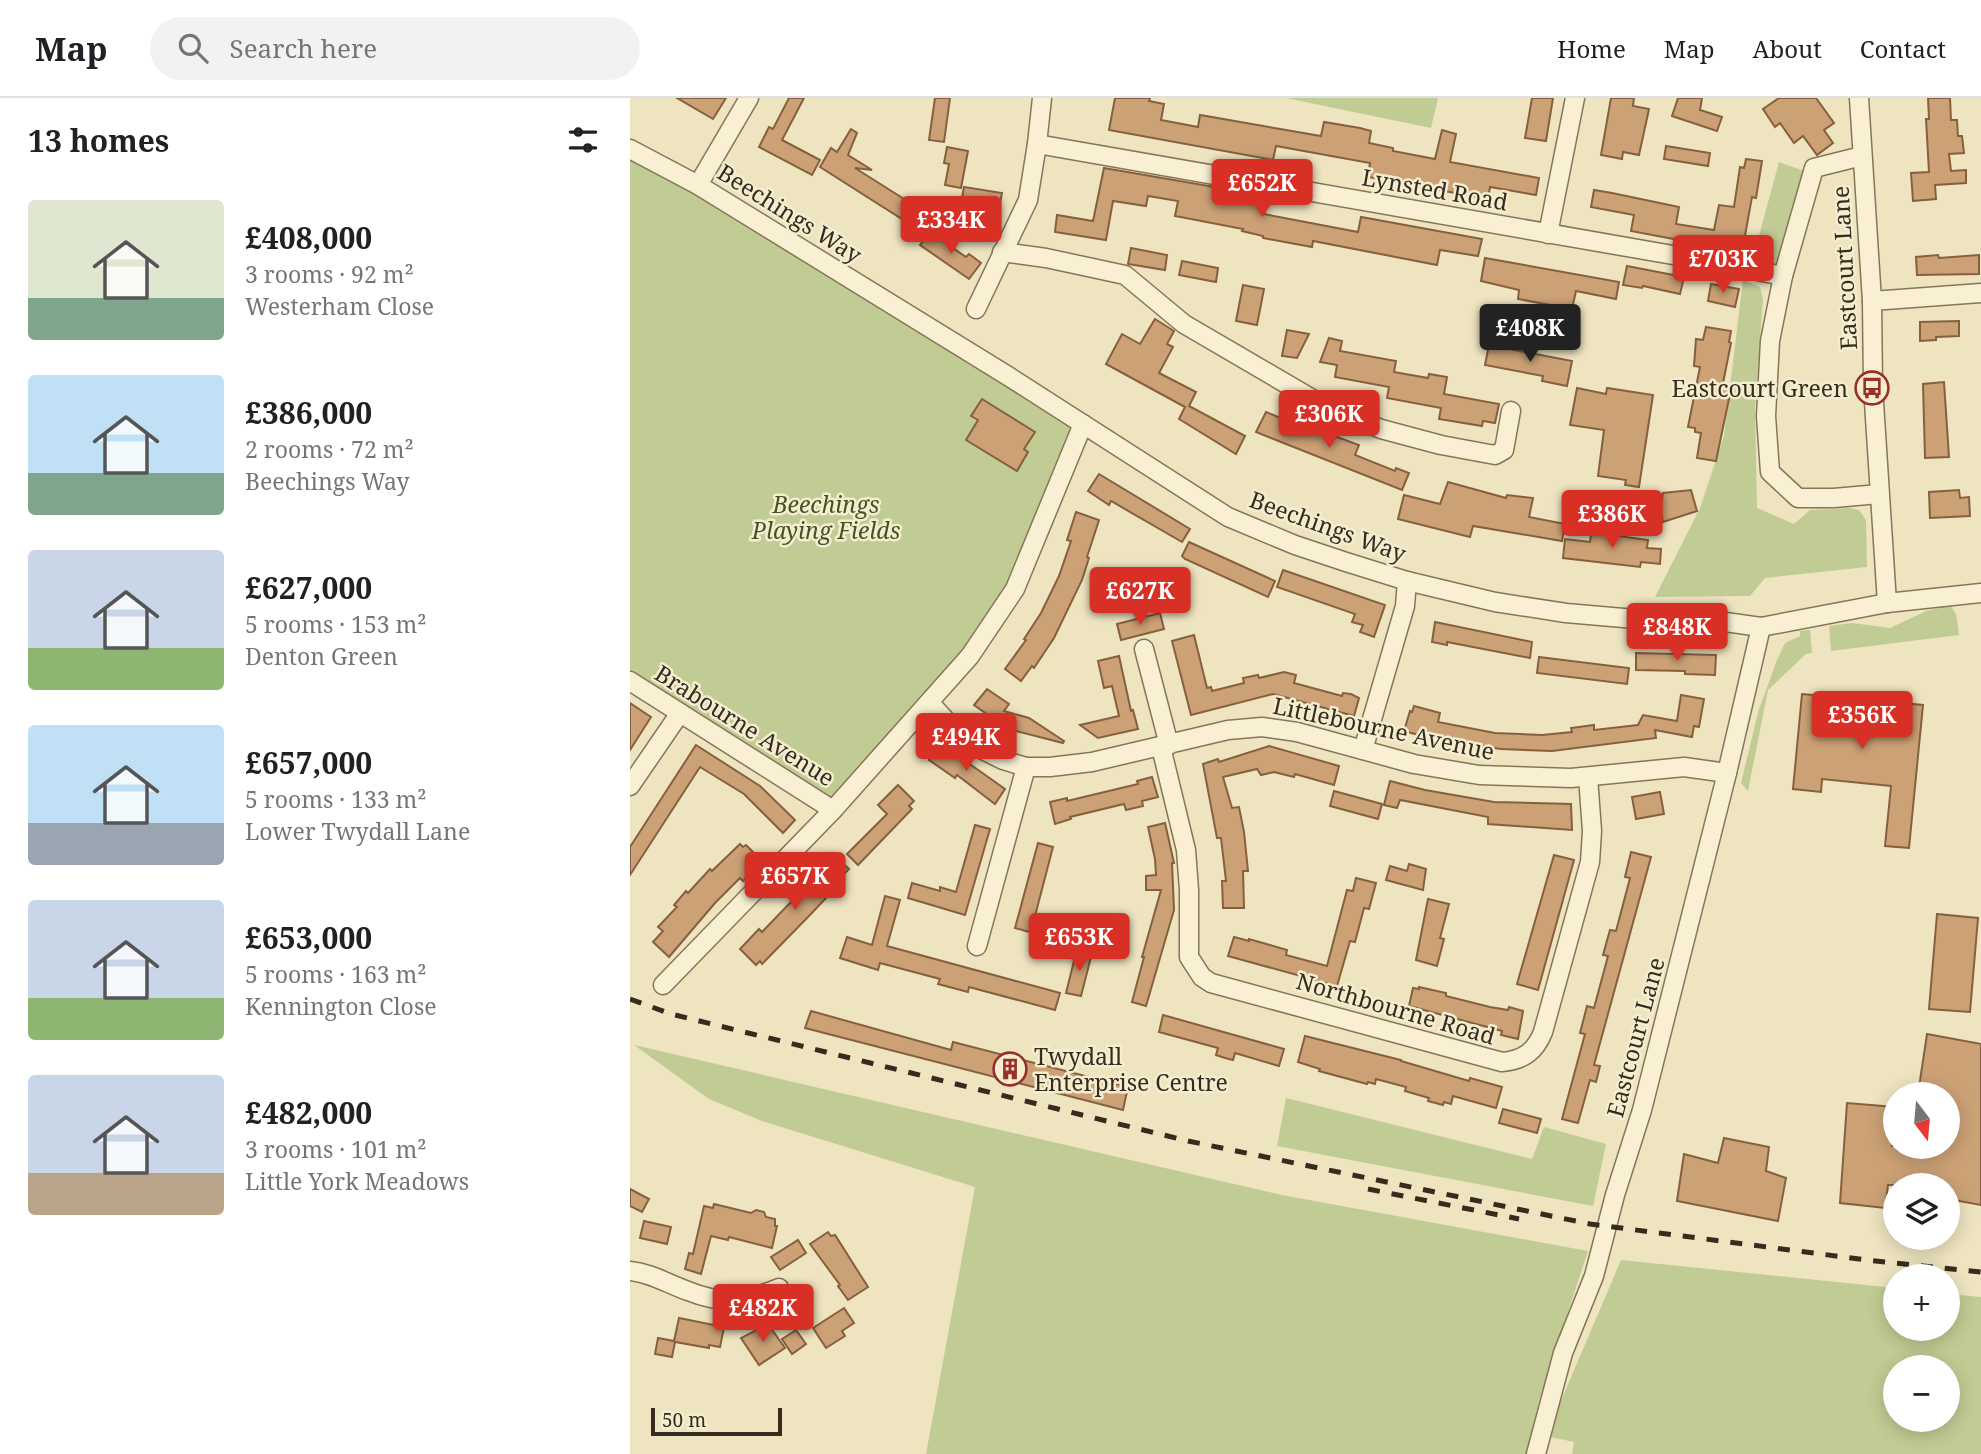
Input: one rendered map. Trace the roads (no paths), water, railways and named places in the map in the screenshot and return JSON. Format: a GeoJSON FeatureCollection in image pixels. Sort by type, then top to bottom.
{"type":"FeatureCollection","features":[{"type":"Feature","properties":{"kind":"street"},"geometry":{"type":"LineString","coordinates":[[698,185],[749,98]]}},
{"type":"Feature","properties":{"kind":"street"},"geometry":{"type":"LineString","coordinates":[[976,309],[1028,200],[1042,98]]}},
{"type":"Feature","properties":{"kind":"street"},"geometry":{"type":"LineString","coordinates":[[1548,234],[1575,98]]}},
{"type":"Feature","properties":{"kind":"street","name":"Eastcourt Lane"},"geometry":{"type":"LineString","coordinates":[[1859,98],[1872,301],[1873,387],[1886,603]]}},
{"type":"Feature","properties":{"kind":"street","name":"Lynsted Road"},"geometry":{"type":"LineString","coordinates":[[1037,144],[1783,276]]}},
{"type":"Feature","properties":{"kind":"street","name":"Beechings Way"},"geometry":{"type":"LineString","coordinates":[[630,149],[698,185],[1228,517],[1295,545],[1407,581],[1494,602],[1566,613],[1634,619],[1711,620],[1761,626],[1886,603],[1981,593]]}},
{"type":"Feature","properties":{"kind":"street"},"geometry":{"type":"LineString","coordinates":[[1862,156],[1814,168],[1783,276],[1770,341],[1766,416],[1770,472],[1798,498],[1879,494]]}},
{"type":"Feature","properties":{"kind":"street"},"geometry":{"type":"LineString","coordinates":[[1002,252],[1046,258],[1125,275],[1184,324],[1241,359],[1321,404],[1381,429],[1441,445],[1495,455],[1504,450],[1511,411]]}},
{"type":"Feature","properties":{"kind":"street"},"geometry":{"type":"LineString","coordinates":[[1872,301],[1981,293]]}},
{"type":"Feature","properties":{"kind":"street"},"geometry":{"type":"LineString","coordinates":[[663,985],[833,810],[970,656],[1015,589],[1083,424]]}},
{"type":"Feature","properties":{"kind":"street"},"geometry":{"type":"LineString","coordinates":[[1363,750],[1405,606],[1407,581]]}},
{"type":"Feature","properties":{"kind":"street","name":"Eastcourt Lane"},"geometry":{"type":"LineString","coordinates":[[1536,1454],[1563,1353],[1594,1276],[1615,1195],[1639,1122],[1727,774],[1761,626]]}},
{"type":"Feature","properties":{"kind":"street","name":"Northbourne Road"},"geometry":{"type":"LineString","coordinates":[[1144,649],[1186,850],[1189,878],[1189,957],[1203,978],[1211,983],[1502,1062],[1528,1055],[1537,1046],[1543,1032],[1590,862],[1592,831],[1588,777]]}},
{"type":"Feature","properties":{"kind":"street","name":"Brabourne Avenue"},"geometry":{"type":"LineString","coordinates":[[630,681],[833,810]]}},
{"type":"Feature","properties":{"kind":"street","name":"Littlebourne Avenue"},"geometry":{"type":"LineString","coordinates":[[930,703],[965,741],[1003,760],[1026,767],[1050,768],[1092,762],[1242,728],[1262,727],[1291,730],[1413,764],[1479,775],[1588,777],[1681,767],[1727,774]]}},
{"type":"Feature","properties":{"kind":"street"},"geometry":{"type":"LineString","coordinates":[[630,786],[680,713]]}},
{"type":"Feature","properties":{"kind":"street"},"geometry":{"type":"LineString","coordinates":[[977,946],[1026,767]]}},
{"type":"Feature","properties":{"kind":"street"},"geometry":{"type":"LineString","coordinates":[[630,1271],[654,1276],[689,1292],[729,1301],[754,1298],[779,1288]]}},
{"type":"Feature","properties":{"kind":"railway"},"geometry":{"type":"LineString","coordinates":[[630,999],[671,1014],[1188,1141],[1590,1224],[1981,1272]]}},
{"type":"Feature","properties":{"kind":"railway"},"geometry":{"type":"LineString","coordinates":[[1368,1189],[1519,1219]]}},
{"type":"Feature","properties":{"kind":"place","name":"Eastcourt Green"},"geometry":{"type":"Point","coordinates":[1872,388]}},
{"type":"Feature","properties":{"kind":"place","name":"Twydall Enterprise Centre"},"geometry":{"type":"Point","coordinates":[1010,1069]}},
{"type":"Feature","properties":{"kind":"park label","name":"Beechings Playing Fields"},"geometry":{"type":"Point","coordinates":[826,517]}}]}
